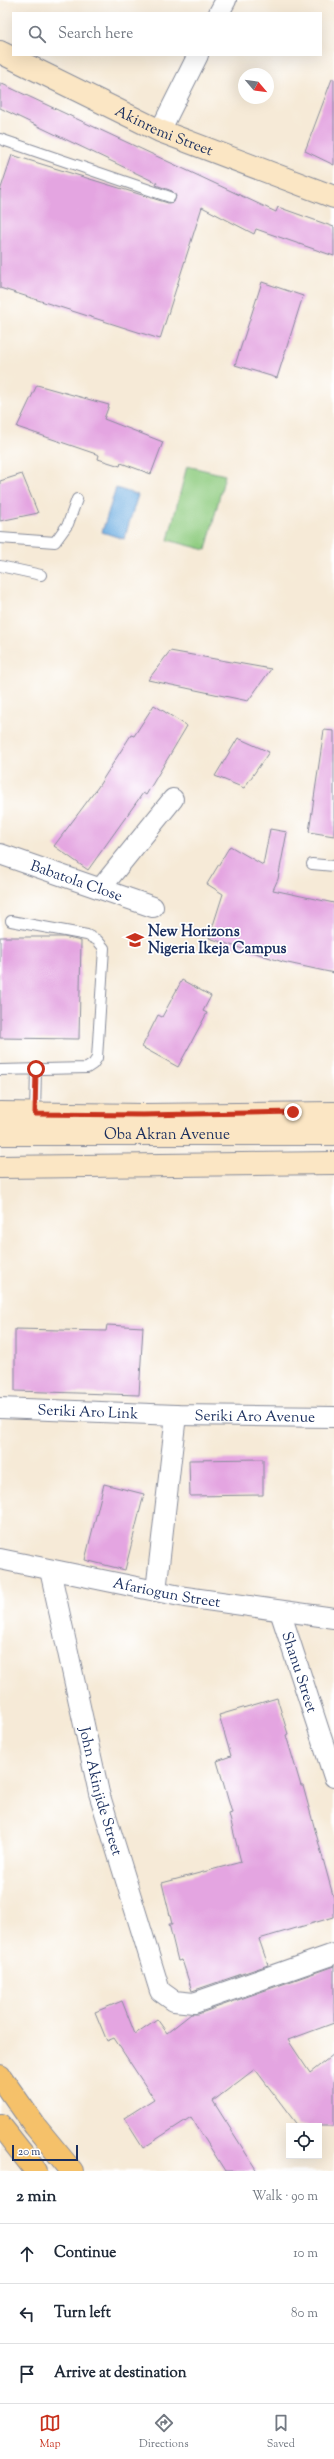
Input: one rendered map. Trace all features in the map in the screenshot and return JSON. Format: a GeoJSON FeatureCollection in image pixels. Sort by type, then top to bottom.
{"type":"FeatureCollection","features":[{"type":"Feature","properties":{"kind":"main road","name":"Akinremi Street"},"geometry":{"type":"LineString","coordinates":[[0,52],[160,131],[334,197]]}},
{"type":"Feature","properties":{"kind":"main road"},"geometry":{"type":"LineString","coordinates":[[4,1116],[35,1114],[334,1113]]}},
{"type":"Feature","properties":{"kind":"main road","name":"Oba Akran Avenue"},"geometry":{"type":"LineString","coordinates":[[0,1134],[330,1147]]}},
{"type":"Feature","properties":{"kind":"main road","name":"Oba Akran Avenue"},"geometry":{"type":"LineString","coordinates":[[3,1162],[330,1147]]}},
{"type":"Feature","properties":{"kind":"main road"},"geometry":{"type":"LineString","coordinates":[[0,2076],[34,2126],[72,2171]]}},
{"type":"Feature","properties":{"kind":"main road"},"geometry":{"type":"LineString","coordinates":[[3,2136],[36,2171]]}},
{"type":"Feature","properties":{"kind":"street"},"geometry":{"type":"LineString","coordinates":[[220,12],[226,0]]}},
{"type":"Feature","properties":{"kind":"street"},"geometry":{"type":"LineString","coordinates":[[160,131],[198,56]]}},
{"type":"Feature","properties":{"kind":"street"},"geometry":{"type":"LineString","coordinates":[[102,888],[173,799]]}},
{"type":"Feature","properties":{"kind":"street","name":"Babatola Close"},"geometry":{"type":"LineString","coordinates":[[0,854],[102,888],[153,908]]}},
{"type":"Feature","properties":{"kind":"street","name":"Seriki Aro Link"},"geometry":{"type":"LineString","coordinates":[[0,1408],[176,1416]]}},
{"type":"Feature","properties":{"kind":"street"},"geometry":{"type":"LineString","coordinates":[[156,1591],[176,1416]]}},
{"type":"Feature","properties":{"kind":"street","name":"Seriki Aro Avenue"},"geometry":{"type":"LineString","coordinates":[[176,1416],[334,1417]]}},
{"type":"Feature","properties":{"kind":"street","name":"Afariogun Street"},"geometry":{"type":"LineString","coordinates":[[0,1559],[156,1591],[334,1618]]}},
{"type":"Feature","properties":{"kind":"street","name":"John Akinjide Street"},"geometry":{"type":"LineString","coordinates":[[50,1570],[99,1793],[160,1991],[174,2002],[194,2004],[334,1954]]}},
{"type":"Feature","properties":{"kind":"street","name":"Shanu Street"},"geometry":{"type":"LineString","coordinates":[[280,1611],[334,1777]]}},
{"type":"Feature","properties":{"kind":"lane"},"geometry":{"type":"LineString","coordinates":[[0,139],[170,197]]}},
{"type":"Feature","properties":{"kind":"lane"},"geometry":{"type":"LineString","coordinates":[[0,538],[56,542],[68,524],[77,499]]}},
{"type":"Feature","properties":{"kind":"lane"},"geometry":{"type":"LineString","coordinates":[[0,566],[41,575]]}},
{"type":"Feature","properties":{"kind":"lane"},"geometry":{"type":"LineString","coordinates":[[312,864],[334,866]]}},
{"type":"Feature","properties":{"kind":"lane"},"geometry":{"type":"LineString","coordinates":[[0,1070],[87,1068],[93,1064],[97,1058],[104,948],[97,940],[87,935],[11,921]]}},
{"type":"Feature","properties":{"kind":"lane"},"geometry":{"type":"LineString","coordinates":[[35,1114],[36,1069]]}},
{"type":"Feature","properties":{"kind":"green space"},"geometry":{"type":"Polygon","coordinates":[[[187,466],[225,475],[206,550],[168,540],[187,466]]]}},
{"type":"Feature","properties":{"kind":"water"},"geometry":{"type":"Polygon","coordinates":[[[116,488],[138,495],[124,539],[102,532],[116,488]]]}},
{"type":"Feature","properties":{"kind":"building"},"geometry":{"type":"Polygon","coordinates":[[[332,79],[334,79],[334,165],[305,151],[332,79]]]}},
{"type":"Feature","properties":{"kind":"building"},"geometry":{"type":"Polygon","coordinates":[[[0,83],[276,212],[278,207],[334,227],[334,256],[256,229],[254,234],[202,207],[160,339],[0,288],[0,191],[12,155],[168,203],[174,202],[176,196],[172,191],[156,185],[157,183],[0,108],[0,83]]]}},
{"type":"Feature","properties":{"kind":"building"},"geometry":{"type":"Polygon","coordinates":[[[262,282],[303,296],[277,378],[235,365],[262,282]]]}},
{"type":"Feature","properties":{"kind":"building"},"geometry":{"type":"Polygon","coordinates":[[[37,385],[109,405],[104,419],[163,442],[151,474],[121,463],[120,466],[98,459],[99,455],[17,427],[37,385]]]}},
{"type":"Feature","properties":{"kind":"building"},"geometry":{"type":"Polygon","coordinates":[[[22,474],[38,513],[0,521],[0,481],[22,474]]]}},
{"type":"Feature","properties":{"kind":"building"},"geometry":{"type":"Polygon","coordinates":[[[170,651],[271,669],[248,701],[148,680],[170,651]]]}},
{"type":"Feature","properties":{"kind":"building"},"geometry":{"type":"Polygon","coordinates":[[[154,705],[187,726],[146,795],[143,793],[88,870],[54,846],[98,787],[131,735],[134,736],[154,705]]]}},
{"type":"Feature","properties":{"kind":"building"},"geometry":{"type":"Polygon","coordinates":[[[324,730],[334,731],[334,836],[309,832],[324,730]]]}},
{"type":"Feature","properties":{"kind":"building"},"geometry":{"type":"Polygon","coordinates":[[[238,738],[269,752],[244,788],[215,776],[238,738]]]}},
{"type":"Feature","properties":{"kind":"building"},"geometry":{"type":"Polygon","coordinates":[[[270,829],[287,832],[278,879],[273,890],[334,903],[334,973],[283,962],[209,938],[223,894],[207,884],[230,846],[263,865],[270,829]]]}},
{"type":"Feature","properties":{"kind":"building"},"geometry":{"type":"Polygon","coordinates":[[[0,937],[64,937],[81,941],[79,1039],[0,1038],[0,937]]]}},
{"type":"Feature","properties":{"kind":"building"},"geometry":{"type":"Polygon","coordinates":[[[182,980],[211,996],[203,1011],[207,1013],[178,1067],[142,1047],[158,1015],[162,1017],[182,980]]]}},
{"type":"Feature","properties":{"kind":"building"},"geometry":{"type":"Polygon","coordinates":[[[107,1325],[143,1327],[139,1395],[15,1391],[15,1329],[106,1331],[107,1325]]]}},
{"type":"Feature","properties":{"kind":"building"},"geometry":{"type":"Polygon","coordinates":[[[263,1459],[263,1495],[190,1496],[189,1460],[263,1459]]]}},
{"type":"Feature","properties":{"kind":"building"},"geometry":{"type":"Polygon","coordinates":[[[104,1484],[144,1494],[125,1570],[85,1560],[104,1484]]]}},
{"type":"Feature","properties":{"kind":"building"},"geometry":{"type":"Polygon","coordinates":[[[277,1698],[288,1734],[286,1735],[301,1786],[303,1786],[334,1899],[334,1917],[259,1939],[268,1965],[192,1991],[182,1960],[178,1961],[169,1924],[172,1924],[162,1883],[241,1862],[229,1814],[232,1813],[217,1761],[231,1756],[219,1715],[277,1698]]]}},
{"type":"Feature","properties":{"kind":"building"},"geometry":{"type":"Polygon","coordinates":[[[334,1966],[334,2023],[288,2040],[310,2073],[334,2054],[334,2126],[322,2126],[322,2123],[296,2123],[255,2069],[213,2101],[257,2171],[225,2171],[191,2117],[143,2148],[124,2118],[154,2099],[114,2038],[107,2041],[95,2012],[122,2001],[135,2034],[157,2019],[167,2033],[191,2014],[198,2014],[334,1966]]]}},
{"type":"Feature","properties":{"kind":"place","name":"New Horizons Nigeria Ikeja Campus"},"geometry":{"type":"Point","coordinates":[135,940]}},
{"type":"Feature","properties":{"kind":"route"},"geometry":{"type":"LineString","coordinates":[[36,1069],[35,1114],[143,1115],[293,1112]]}}]}
